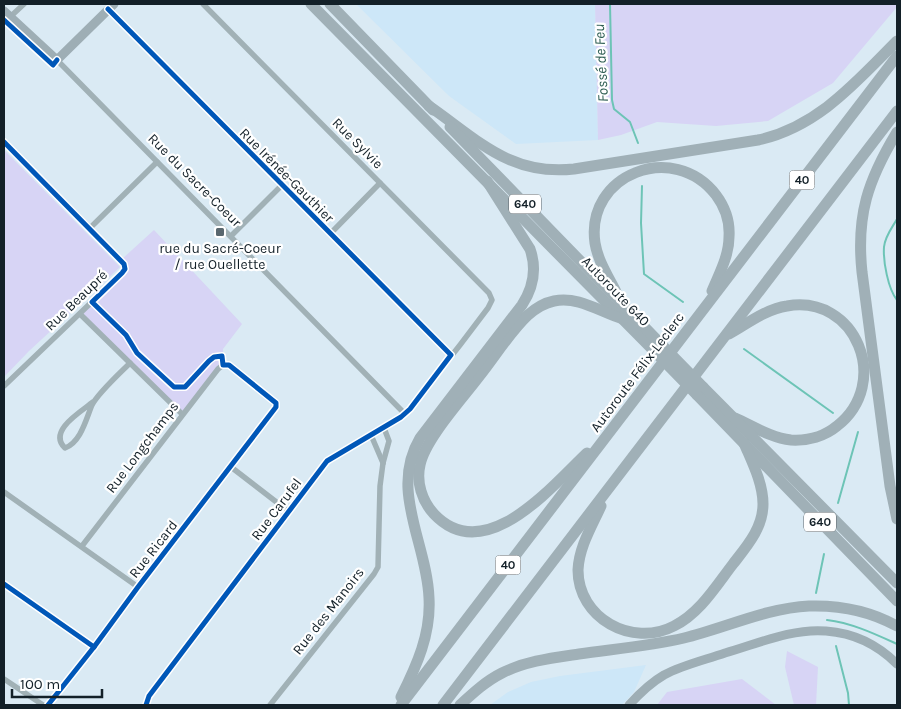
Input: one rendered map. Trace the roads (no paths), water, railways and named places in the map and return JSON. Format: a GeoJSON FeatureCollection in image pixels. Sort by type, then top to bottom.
{"type":"FeatureCollection","features":[{"type":"Feature","properties":{"kind":"highway","name":"Autoroute 640"},"geometry":{"type":"LineString","coordinates":[[311,4],[623,319],[658,348]]}},
{"type":"Feature","properties":{"kind":"highway","name":"Autoroute 640"},"geometry":{"type":"LineString","coordinates":[[330,4],[621,302],[658,348],[700,391],[744,443],[897,601]]}},
{"type":"Feature","properties":{"kind":"highway"},"geometry":{"type":"LineString","coordinates":[[429,106],[496,153],[513,162],[546,170],[574,169],[750,141],[787,131],[811,119],[832,104],[897,41]]}},
{"type":"Feature","properties":{"kind":"highway","name":"Autoroute Félix-Leclerc"},"geometry":{"type":"LineString","coordinates":[[399,705],[615,426],[897,56]]}},
{"type":"Feature","properties":{"kind":"highway","name":"40"},"geometry":{"type":"LineString","coordinates":[[444,705],[897,111]]}},
{"type":"Feature","properties":{"kind":"highway"},"geometry":{"type":"LineString","coordinates":[[897,132],[876,172],[868,192],[861,223],[860,242],[864,287],[889,478],[897,519]]}},
{"type":"Feature","properties":{"kind":"highway"},"geometry":{"type":"LineString","coordinates":[[621,302],[598,254],[595,238],[596,217],[606,196],[619,182],[638,171],[659,167],[681,170],[698,177],[712,189],[726,213],[730,236],[727,253],[707,304]]}},
{"type":"Feature","properties":{"kind":"highway"},"geometry":{"type":"LineString","coordinates":[[399,705],[422,650],[429,612],[428,580],[407,488],[409,463],[420,438],[522,305],[530,292],[533,281],[533,260],[530,249],[487,181]]}},
{"type":"Feature","properties":{"kind":"highway"},"geometry":{"type":"LineString","coordinates":[[615,426],[533,505],[513,519],[493,528],[471,531],[450,526],[436,516],[422,496],[419,484],[420,466],[429,443],[528,315],[548,303],[564,300],[587,304],[604,313],[623,319]]}},
{"type":"Feature","properties":{"kind":"highway"},"geometry":{"type":"LineString","coordinates":[[723,338],[777,308],[795,305],[809,306],[826,311],[845,324],[857,342],[864,363],[863,386],[856,405],[842,422],[823,435],[804,439],[786,439],[765,432],[735,418]]}},
{"type":"Feature","properties":{"kind":"highway","name":"Autoroute 640"},"geometry":{"type":"LineString","coordinates":[[700,391],[735,418],[897,583]]}},
{"type":"Feature","properties":{"kind":"highway"},"geometry":{"type":"LineString","coordinates":[[609,488],[580,554],[579,577],[582,592],[597,614],[615,628],[638,634],[662,631],[682,622],[701,604],[749,543],[759,526],[763,504],[762,489],[744,443]]}},
{"type":"Feature","properties":{"kind":"highway"},"geometry":{"type":"LineString","coordinates":[[460,705],[490,680],[503,672],[524,664],[548,658],[676,640],[788,609],[810,606],[844,608],[873,615],[897,626]]}},
{"type":"Feature","properties":{"kind":"street"},"geometry":{"type":"LineString","coordinates":[[7,14],[24,4]]}},
{"type":"Feature","properties":{"kind":"street","name":"Rue Sylvie"},"geometry":{"type":"LineString","coordinates":[[203,4],[489,292],[492,302]]}},
{"type":"Feature","properties":{"kind":"street"},"geometry":{"type":"LineString","coordinates":[[57,60],[111,7]]}},
{"type":"Feature","properties":{"kind":"street","name":"Rue Irénée-Gauthier"},"geometry":{"type":"LineString","coordinates":[[111,7],[282,185],[451,355]]}},
{"type":"Feature","properties":{"kind":"street","name":"Rue du Sacre-Coeur"},"geometry":{"type":"LineString","coordinates":[[7,14],[57,60],[405,414]]}},
{"type":"Feature","properties":{"kind":"street"},"geometry":{"type":"LineString","coordinates":[[4,142],[90,228],[157,162]]}},
{"type":"Feature","properties":{"kind":"street"},"geometry":{"type":"LineString","coordinates":[[330,234],[380,183]]}},
{"type":"Feature","properties":{"kind":"street"},"geometry":{"type":"LineString","coordinates":[[231,236],[282,185]]}},
{"type":"Feature","properties":{"kind":"street","name":"Rue Beaupré"},"geometry":{"type":"LineString","coordinates":[[4,386],[122,273],[126,266],[90,228]]}},
{"type":"Feature","properties":{"kind":"street","name":"Rue Carufel"},"geometry":{"type":"LineString","coordinates":[[146,705],[149,696],[330,458],[405,414],[492,302]]}},
{"type":"Feature","properties":{"kind":"street"},"geometry":{"type":"LineString","coordinates":[[80,314],[182,414]]}},
{"type":"Feature","properties":{"kind":"street"},"geometry":{"type":"LineString","coordinates":[[93,402],[78,436],[65,448],[62,445],[60,436],[65,424],[93,402],[130,363]]}},
{"type":"Feature","properties":{"kind":"street","name":"Rue Longchamps"},"geometry":{"type":"LineString","coordinates":[[82,546],[182,414],[223,365]]}},
{"type":"Feature","properties":{"kind":"street","name":"Rue Ricard"},"geometry":{"type":"LineString","coordinates":[[48,705],[276,407],[276,403],[229,365],[223,365]]}},
{"type":"Feature","properties":{"kind":"street","name":"Rue des Manoirs"},"geometry":{"type":"LineString","coordinates":[[270,705],[378,567],[380,486],[383,463],[389,441],[384,428]]}},
{"type":"Feature","properties":{"kind":"street"},"geometry":{"type":"LineString","coordinates":[[371,435],[383,463]]}},
{"type":"Feature","properties":{"kind":"street"},"geometry":{"type":"LineString","coordinates":[[231,467],[288,511]]}},
{"type":"Feature","properties":{"kind":"street"},"geometry":{"type":"LineString","coordinates":[[4,492],[138,587]]}},
{"type":"Feature","properties":{"kind":"street"},"geometry":{"type":"LineString","coordinates":[[4,584],[94,647]]}},
{"type":"Feature","properties":{"kind":"street"},"geometry":{"type":"LineString","coordinates":[[630,705],[650,684],[673,670],[801,632],[828,631],[855,637],[876,647],[897,664]]}},
{"type":"Feature","properties":{"kind":"street"},"geometry":{"type":"LineString","coordinates":[[4,679],[43,705]]}},
{"type":"Feature","properties":{"kind":"waterway","name":"Fossé de Feu"},"geometry":{"type":"LineString","coordinates":[[610,4],[612,100],[614,109],[630,122],[638,143]]}},
{"type":"Feature","properties":{"kind":"waterway","name":"Fossé de Feu"},"geometry":{"type":"LineString","coordinates":[[642,186],[641,223],[644,274],[683,302]]}},
{"type":"Feature","properties":{"kind":"waterway"},"geometry":{"type":"LineString","coordinates":[[897,219],[889,232],[884,247],[885,267],[897,300]]}},
{"type":"Feature","properties":{"kind":"waterway","name":"Fossé de Feu"},"geometry":{"type":"LineString","coordinates":[[744,349],[833,413]]}},
{"type":"Feature","properties":{"kind":"waterway","name":"Fossé de Feu"},"geometry":{"type":"LineString","coordinates":[[838,503],[858,432]]}},
{"type":"Feature","properties":{"kind":"waterway","name":"Fossé de Feu"},"geometry":{"type":"LineString","coordinates":[[816,593],[824,554]]}},
{"type":"Feature","properties":{"kind":"waterway"},"geometry":{"type":"LineString","coordinates":[[827,620],[854,626],[897,644]]}},
{"type":"Feature","properties":{"kind":"waterway","name":"Fossé de Feu"},"geometry":{"type":"LineString","coordinates":[[836,646],[848,693],[849,705]]}},
{"type":"Feature","properties":{"kind":"place","name":"rue du Sacré-Coeur / rue Ouellette"},"geometry":{"type":"Point","coordinates":[220,232]}}]}
